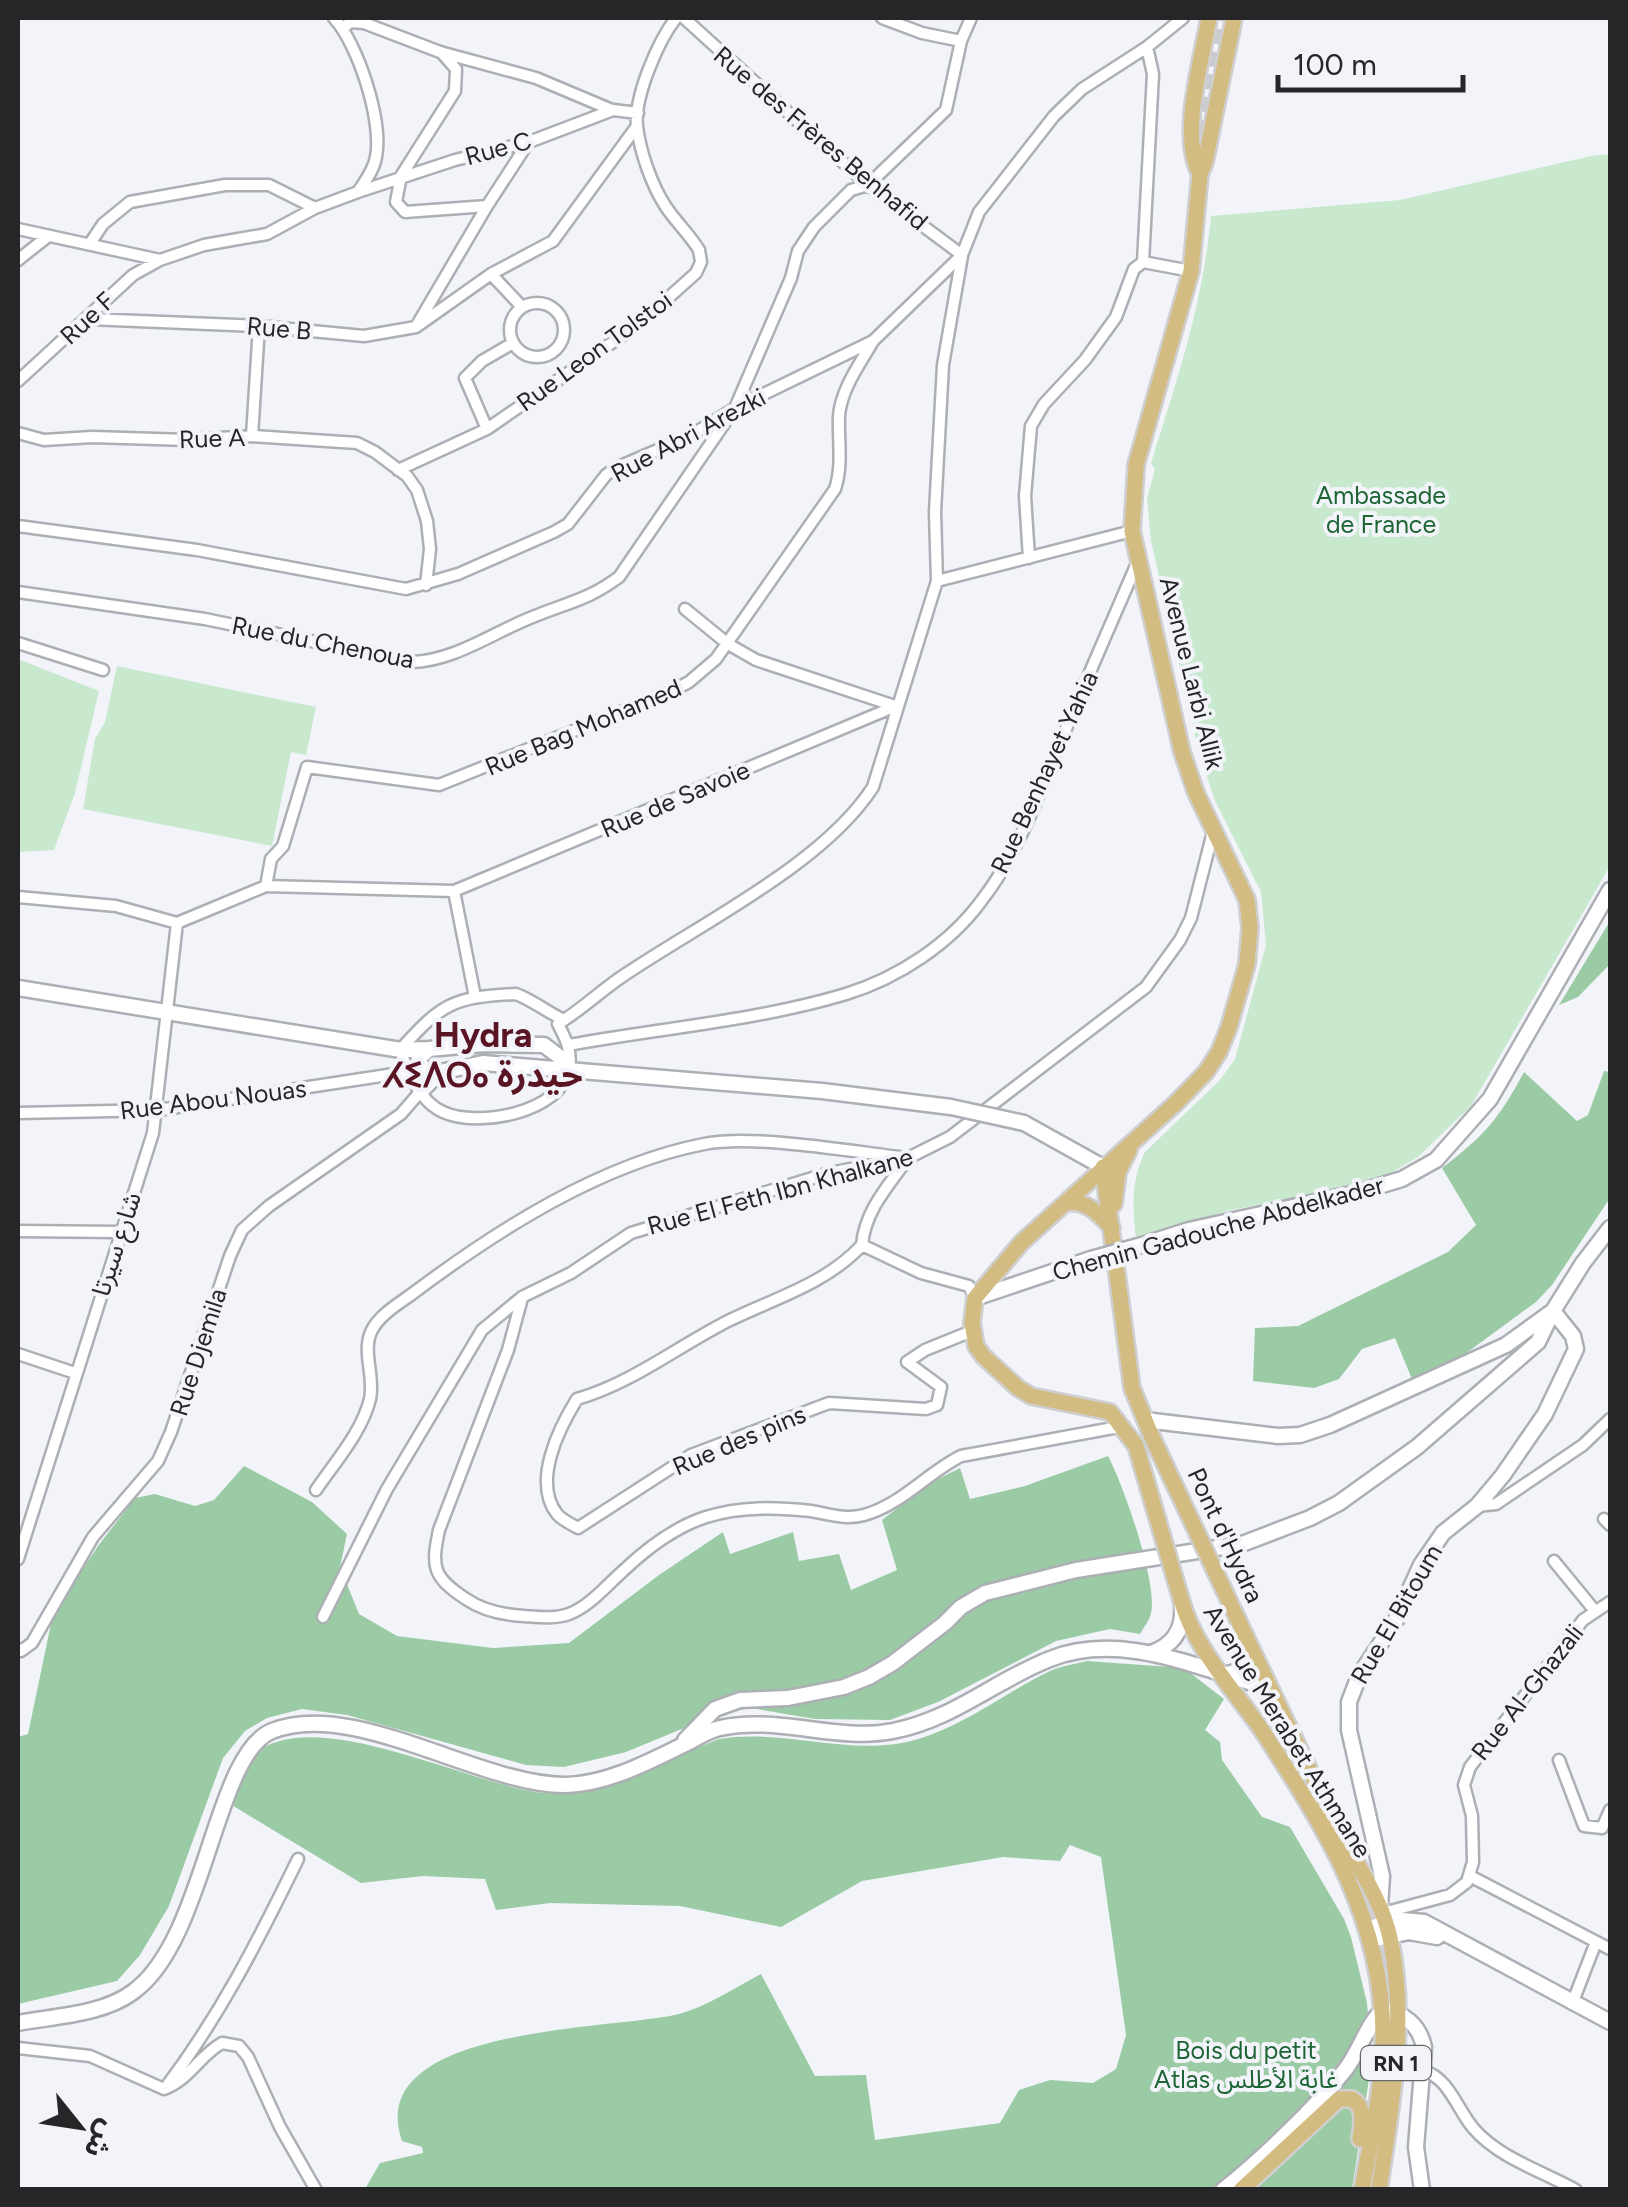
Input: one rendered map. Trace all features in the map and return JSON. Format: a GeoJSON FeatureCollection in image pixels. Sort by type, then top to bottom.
{"type":"FeatureCollection","features":[{"type":"Feature","properties":{"kind":"main road","name":"Avenue Larbi Allik"},"geometry":{"type":"LineString","coordinates":[[1200,174],[1191,152],[1209,18]]}},
{"type":"Feature","properties":{"kind":"main road","name":"Avenue Larbi Allik"},"geometry":{"type":"LineString","coordinates":[[1097,1173],[1196,1082],[1219,1052],[1247,964],[1247,900],[1182,752],[1132,530],[1136,465],[1191,271],[1200,174],[1207,156],[1234,18]]}},
{"type":"Feature","properties":{"kind":"main road"},"geometry":{"type":"LineString","coordinates":[[1112,1228],[1118,1172],[1133,1142]]}},
{"type":"Feature","properties":{"kind":"main road"},"geometry":{"type":"LineString","coordinates":[[1112,1228],[1097,1173],[1022,1242],[976,1298],[972,1331],[982,1356],[1018,1388],[1048,1400],[1110,1412],[1132,1388]]}},
{"type":"Feature","properties":{"kind":"main road"},"geometry":{"type":"LineString","coordinates":[[1065,1202],[1074,1201],[1096,1210],[1112,1228]]}},
{"type":"Feature","properties":{"kind":"main road","name":"Pont d'Hydra"},"geometry":{"type":"LineString","coordinates":[[1112,1228],[1132,1388],[1254,1654]]}},
{"type":"Feature","properties":{"kind":"main road","name":"Avenue Merabet Athmane"},"geometry":{"type":"LineString","coordinates":[[1110,1412],[1136,1446],[1182,1602],[1196,1635],[1311,1807],[1354,1888],[1369,1934]]}},
{"type":"Feature","properties":{"kind":"main road","name":"RN 1"},"geometry":{"type":"LineString","coordinates":[[1254,1654],[1270,1688]]}},
{"type":"Feature","properties":{"kind":"main road","name":"Avenue Merabet Athmane"},"geometry":{"type":"LineString","coordinates":[[1270,1688],[1384,1920]]}},
{"type":"Feature","properties":{"kind":"main road","name":"RN 1"},"geometry":{"type":"LineString","coordinates":[[1379,2190],[1396,2067],[1384,1920]]}},
{"type":"Feature","properties":{"kind":"main road","name":"RN 1"},"geometry":{"type":"LineString","coordinates":[[1360,2190],[1389,2011],[1369,1934]]}},
{"type":"Feature","properties":{"kind":"main road"},"geometry":{"type":"LineString","coordinates":[[1240,2190],[1331,2105],[1347,2098],[1361,2110],[1360,2190]]}},
{"type":"Feature","properties":{"kind":"street"},"geometry":{"type":"LineString","coordinates":[[334,18],[344,28],[366,81],[377,138],[376,159],[358,192]]}},
{"type":"Feature","properties":{"kind":"street","name":"Rue Leon Tolstoi"},"geometry":{"type":"LineString","coordinates":[[398,470],[487,429],[664,304],[696,273],[701,262],[700,250],[656,189],[637,126],[659,45],[676,18]]}},
{"type":"Feature","properties":{"kind":"street","name":"Rue des Frères Benhafid"},"geometry":{"type":"LineString","coordinates":[[684,18],[868,184],[962,255]]}},
{"type":"Feature","properties":{"kind":"street"},"geometry":{"type":"LineString","coordinates":[[882,18],[962,42]]}},
{"type":"Feature","properties":{"kind":"street","name":"Rue du Chenoua"},"geometry":{"type":"LineString","coordinates":[[18,592],[205,620],[395,659],[433,661],[534,616],[593,596],[618,577],[735,408],[792,278],[798,252],[814,227],[851,190],[868,184],[946,110],[971,18]]}},
{"type":"Feature","properties":{"kind":"street","name":"Rue Abri Arezki"},"geometry":{"type":"LineString","coordinates":[[18,526],[197,550],[387,588],[426,585],[554,532],[568,524],[594,489],[616,468],[690,436],[735,408],[873,340],[962,255],[979,212],[1054,116],[1082,90],[1183,18]]}},
{"type":"Feature","properties":{"kind":"street"},"geometry":{"type":"LineString","coordinates":[[344,28],[350,22],[364,24],[440,52],[536,78],[613,110]]}},
{"type":"Feature","properties":{"kind":"street"},"geometry":{"type":"LineString","coordinates":[[1028,558],[1025,496],[1031,426],[1044,404],[1086,360],[1116,317],[1134,270],[1144,262],[1153,74],[1147,47]]}},
{"type":"Feature","properties":{"kind":"street"},"geometry":{"type":"LineString","coordinates":[[440,52],[456,69],[455,91],[401,176],[396,202],[406,212],[487,206]]}},
{"type":"Feature","properties":{"kind":"street","name":"Rue C"},"geometry":{"type":"LineString","coordinates":[[315,208],[401,176],[529,142],[613,110],[638,113]]}},
{"type":"Feature","properties":{"kind":"street","name":"Rue B"},"geometry":{"type":"LineString","coordinates":[[89,319],[258,326],[364,336],[416,328],[491,274],[554,241],[637,126]]}},
{"type":"Feature","properties":{"kind":"street"},"geometry":{"type":"LineString","coordinates":[[416,328],[529,142]]}},
{"type":"Feature","properties":{"kind":"street"},"geometry":{"type":"LineString","coordinates":[[90,242],[103,224],[130,202],[224,185],[269,185],[315,208]]}},
{"type":"Feature","properties":{"kind":"street","name":"Rue F"},"geometry":{"type":"LineString","coordinates":[[18,381],[134,275],[160,260],[204,244],[267,234],[315,208]]}},
{"type":"Feature","properties":{"kind":"street"},"geometry":{"type":"LineString","coordinates":[[18,229],[160,260]]}},
{"type":"Feature","properties":{"kind":"street"},"geometry":{"type":"LineString","coordinates":[[18,260],[47,237]]}},
{"type":"Feature","properties":{"kind":"street"},"geometry":{"type":"LineString","coordinates":[[420,1092],[440,1112],[468,1120],[508,1115],[551,1097],[566,1071],[569,1045],[558,1024],[618,979],[757,890],[848,819],[873,786],[937,581],[935,527],[943,365],[962,255]]}},
{"type":"Feature","properties":{"kind":"street"},"geometry":{"type":"LineString","coordinates":[[1144,262],[1191,271]]}},
{"type":"Feature","properties":{"kind":"street"},"geometry":{"type":"LineString","coordinates":[[491,274],[522,307]]}},
{"type":"Feature","properties":{"kind":"street"},"geometry":{"type":"LineString","coordinates":[[444,277],[446,288],[460,298]]}},
{"type":"Feature","properties":{"kind":"street"},"geometry":{"type":"LineString","coordinates":[[540,303],[556,310],[564,326],[556,350],[536,357],[514,344],[512,320],[522,307],[540,303]]}},
{"type":"Feature","properties":{"kind":"street"},"geometry":{"type":"LineString","coordinates":[[252,436],[258,326]]}},
{"type":"Feature","properties":{"kind":"street","name":"Rue Bag Mohamed"},"geometry":{"type":"LineString","coordinates":[[266,886],[271,860],[283,846],[307,767],[439,785],[680,687],[703,672],[728,644],[835,488],[840,474],[839,412],[843,396],[873,340]]}},
{"type":"Feature","properties":{"kind":"street"},"geometry":{"type":"LineString","coordinates":[[487,429],[465,378],[482,361],[514,344]]}},
{"type":"Feature","properties":{"kind":"street"},"geometry":{"type":"LineString","coordinates":[[556,350],[573,368]]}},
{"type":"Feature","properties":{"kind":"street","name":"Rue A"},"geometry":{"type":"LineString","coordinates":[[18,433],[44,440],[92,436],[188,440],[252,436],[357,444],[376,452],[398,470]]}},
{"type":"Feature","properties":{"kind":"street"},"geometry":{"type":"LineString","coordinates":[[398,470],[417,490],[427,521],[430,549],[426,585]]}},
{"type":"Feature","properties":{"kind":"street"},"geometry":{"type":"LineString","coordinates":[[937,581],[1132,530]]}},
{"type":"Feature","properties":{"kind":"street","name":"Rue Benhayet Yahia"},"geometry":{"type":"LineString","coordinates":[[569,1045],[765,1013],[847,994],[900,972],[946,939],[982,901],[1008,858],[1138,560]]}},
{"type":"Feature","properties":{"kind":"street"},"geometry":{"type":"LineString","coordinates":[[685,609],[728,644],[756,660],[896,706]]}},
{"type":"Feature","properties":{"kind":"street"},"geometry":{"type":"LineString","coordinates":[[18,643],[103,670]]}},
{"type":"Feature","properties":{"kind":"street","name":"Rue de Savoie"},"geometry":{"type":"LineString","coordinates":[[454,891],[896,706]]}},
{"type":"Feature","properties":{"kind":"street","name":"Rue El Feth Ibn Khalkane"},"geometry":{"type":"LineString","coordinates":[[323,1617],[387,1489],[482,1330],[522,1297],[572,1273],[630,1232],[829,1174],[908,1158],[950,1137],[1146,987],[1191,918],[1214,828]]}},
{"type":"Feature","properties":{"kind":"street"},"geometry":{"type":"LineString","coordinates":[[18,898],[116,906],[178,922],[266,886],[454,891],[476,997]]}},
{"type":"Feature","properties":{"kind":"street","name":"Chemin Gadouche Abdelkader"},"geometry":{"type":"LineString","coordinates":[[976,1298],[1142,1245],[1256,1214],[1356,1194],[1402,1179],[1436,1160],[1490,1099],[1610,890]]}},
{"type":"Feature","properties":{"kind":"street","name":"شارع سيرتا"},"geometry":{"type":"LineString","coordinates":[[18,1559],[158,1110],[165,1010],[178,922]]}},
{"type":"Feature","properties":{"kind":"street"},"geometry":{"type":"LineString","coordinates":[[18,988],[401,1050],[483,1044],[547,1049],[561,1058],[566,1071]]}},
{"type":"Feature","properties":{"kind":"street"},"geometry":{"type":"LineString","coordinates":[[401,1050],[436,1011],[476,997],[516,994],[564,1020]]}},
{"type":"Feature","properties":{"kind":"street"},"geometry":{"type":"LineString","coordinates":[[420,1092],[427,1072],[445,1065],[444,1056],[431,1048]]}},
{"type":"Feature","properties":{"kind":"street"},"geometry":{"type":"LineString","coordinates":[[420,1092],[427,1072],[420,1058],[431,1048]]}},
{"type":"Feature","properties":{"kind":"street"},"geometry":{"type":"LineString","coordinates":[[543,1070],[535,1066],[533,1051],[547,1049]]}},
{"type":"Feature","properties":{"kind":"street"},"geometry":{"type":"LineString","coordinates":[[401,1050],[427,1072],[483,1063],[822,1091],[951,1107],[1024,1123],[1062,1143],[1097,1173]]}},
{"type":"Feature","properties":{"kind":"street","name":"Rue Abou Nouas"},"geometry":{"type":"LineString","coordinates":[[18,1113],[158,1110],[427,1072]]}},
{"type":"Feature","properties":{"kind":"street","name":"Rue Djemila"},"geometry":{"type":"LineString","coordinates":[[18,1649],[21,1651],[32,1642],[93,1537],[158,1461],[172,1432],[242,1230],[269,1206],[401,1114],[420,1092]]}},
{"type":"Feature","properties":{"kind":"street"},"geometry":{"type":"LineString","coordinates":[[316,1490],[360,1423],[370,1399],[370,1332],[382,1317],[455,1262],[554,1203],[625,1168],[706,1144],[749,1142],[908,1158]]}},
{"type":"Feature","properties":{"kind":"street"},"geometry":{"type":"LineString","coordinates":[[908,1158],[876,1202],[864,1228],[862,1245],[921,1274],[969,1286],[976,1298]]}},
{"type":"Feature","properties":{"kind":"street"},"geometry":{"type":"LineString","coordinates":[[679,1747],[714,1709],[740,1700],[788,1698],[869,1677],[945,1623],[961,1606],[985,1593],[1076,1570],[1242,1544],[1340,1503],[1418,1447],[1538,1342],[1583,1262],[1610,1228]]}},
{"type":"Feature","properties":{"kind":"street"},"geometry":{"type":"LineString","coordinates":[[18,1231],[120,1232]]}},
{"type":"Feature","properties":{"kind":"street","name":"Rue des pins"},"geometry":{"type":"LineString","coordinates":[[862,1245],[841,1266],[807,1286],[728,1322],[609,1390],[577,1399],[562,1422],[545,1484],[556,1513],[578,1528],[690,1455],[829,1403],[926,1408],[938,1405],[941,1387],[907,1362],[925,1350],[972,1331]]}},
{"type":"Feature","properties":{"kind":"street"},"geometry":{"type":"LineString","coordinates":[[522,1297],[508,1350],[445,1514],[433,1557],[437,1574],[446,1585],[471,1603],[508,1615],[549,1618],[569,1614],[668,1536],[704,1518],[746,1508],[846,1518],[862,1516],[892,1504],[940,1466],[961,1456],[1124,1426]]}},
{"type":"Feature","properties":{"kind":"street"},"geometry":{"type":"LineString","coordinates":[[1145,1420],[1278,1436],[1300,1435],[1457,1370],[1506,1345],[1553,1311]]}},
{"type":"Feature","properties":{"kind":"street","name":"Rue El Bitoum"},"geometry":{"type":"LineString","coordinates":[[1384,1920],[1382,1876],[1349,1730],[1349,1702],[1359,1676],[1396,1620],[1420,1565],[1443,1533],[1477,1506],[1534,1430],[1574,1356],[1573,1336],[1553,1311]]}},
{"type":"Feature","properties":{"kind":"street"},"geometry":{"type":"LineString","coordinates":[[18,1354],[75,1373]]}},
{"type":"Feature","properties":{"kind":"street"},"geometry":{"type":"LineString","coordinates":[[1477,1506],[1496,1504],[1584,1445],[1610,1418]]}},
{"type":"Feature","properties":{"kind":"street"},"geometry":{"type":"LineString","coordinates":[[1152,1437],[1181,1424]]}},
{"type":"Feature","properties":{"kind":"street"},"geometry":{"type":"LineString","coordinates":[[1554,1560],[1596,1612]]}},
{"type":"Feature","properties":{"kind":"street"},"geometry":{"type":"LineString","coordinates":[[1151,1653],[1177,1636],[1182,1602]]}},
{"type":"Feature","properties":{"kind":"street","name":"Rue Al-Ghazali"},"geometry":{"type":"LineString","coordinates":[[1470,1876],[1472,1816],[1464,1786],[1470,1766],[1583,1620],[1610,1602]]}},
{"type":"Feature","properties":{"kind":"street"},"geometry":{"type":"LineString","coordinates":[[18,2023],[109,2005],[134,1992],[155,1970],[183,1923],[236,1770],[251,1746],[270,1732],[295,1725],[334,1726],[392,1738],[524,1780],[565,1785],[600,1781],[716,1728],[744,1724],[845,1734],[891,1732],[938,1719],[1050,1658],[1083,1650],[1151,1653],[1270,1688]]}},
{"type":"Feature","properties":{"kind":"street"},"geometry":{"type":"LineString","coordinates":[[1223,1675],[1242,1670],[1254,1654]]}},
{"type":"Feature","properties":{"kind":"street"},"geometry":{"type":"LineString","coordinates":[[1559,1760],[1584,1826],[1602,1828],[1610,1810]]}},
{"type":"Feature","properties":{"kind":"street"},"geometry":{"type":"LineString","coordinates":[[164,2088],[206,2034],[240,1977],[298,1859]]}},
{"type":"Feature","properties":{"kind":"street"},"geometry":{"type":"LineString","coordinates":[[1369,1934],[1384,1920],[1450,1895],[1462,1888],[1470,1876],[1610,1949]]}},
{"type":"Feature","properties":{"kind":"street"},"geometry":{"type":"LineString","coordinates":[[1384,1920],[1409,1932],[1428,1933],[1475,1951],[1610,2022]]}},
{"type":"Feature","properties":{"kind":"street"},"geometry":{"type":"LineString","coordinates":[[1572,2004],[1596,1942]]}},
{"type":"Feature","properties":{"kind":"street"},"geometry":{"type":"LineString","coordinates":[[1223,2190],[1341,2075],[1373,2019],[1389,2011],[1410,2021],[1422,2037],[1424,2071],[1416,2148],[1422,2190]]}},
{"type":"Feature","properties":{"kind":"street"},"geometry":{"type":"LineString","coordinates":[[18,2048],[90,2056],[164,2088],[178,2084],[210,2050],[222,2043],[238,2046],[248,2057],[316,2190]]}},
{"type":"Feature","properties":{"kind":"street"},"geometry":{"type":"LineString","coordinates":[[1424,2071],[1440,2079],[1475,2130],[1496,2148],[1576,2190]]}},
{"type":"Feature","properties":{"kind":"green space","name":"Ambassade de France"},"geometry":{"type":"Polygon","coordinates":[[[1610,154],[1610,866],[1471,1106],[1418,1157],[1391,1173],[1331,1190],[1227,1211],[1136,1240],[1135,1185],[1140,1163],[1145,1152],[1220,1080],[1235,1059],[1266,945],[1261,892],[1215,801],[1199,753],[1151,541],[1147,499],[1155,469],[1151,463],[1195,311],[1211,216],[1400,200],[1610,154]]]}},
{"type":"Feature","properties":{"kind":"green space"},"geometry":{"type":"Polygon","coordinates":[[[18,659],[99,691],[75,793],[54,850],[18,852],[18,659]]]}},
{"type":"Feature","properties":{"kind":"green space"},"geometry":{"type":"Polygon","coordinates":[[[117,666],[316,707],[306,755],[291,752],[272,846],[83,809],[95,739],[105,722],[117,666]]]}},
{"type":"Feature","properties":{"kind":"green space"},"geometry":{"type":"Polygon","coordinates":[[[1610,921],[1610,964],[1578,997],[1559,1005],[1610,921]]]}},
{"type":"Feature","properties":{"kind":"green space"},"geometry":{"type":"Polygon","coordinates":[[[1604,1071],[1610,1072],[1610,1198],[1552,1285],[1536,1302],[1450,1365],[1414,1384],[1395,1338],[1362,1349],[1339,1379],[1314,1388],[1253,1381],[1255,1328],[1298,1326],[1448,1252],[1476,1225],[1442,1168],[1489,1126],[1524,1072],[1577,1121],[1588,1115],[1604,1071]]]}},
{"type":"Feature","properties":{"kind":"green space"},"geometry":{"type":"Polygon","coordinates":[[[1108,1456],[1130,1510],[1149,1580],[1151,1613],[1140,1634],[1110,1629],[1056,1641],[938,1702],[890,1720],[815,1719],[751,1708],[718,1714],[626,1752],[564,1767],[526,1765],[347,1715],[302,1709],[267,1718],[245,1731],[223,1758],[169,1906],[140,1955],[117,1981],[18,2004],[18,1737],[28,1734],[53,1614],[135,1498],[155,1494],[195,1506],[214,1500],[244,1466],[312,1502],[347,1534],[340,1567],[359,1614],[397,1636],[493,1648],[569,1643],[723,1532],[730,1554],[793,1532],[799,1561],[839,1554],[851,1590],[897,1570],[882,1520],[930,1483],[960,1468],[970,1499],[1025,1486],[1108,1456]]]}},
{"type":"Feature","properties":{"kind":"green space","name":"Bois du petit Atlas غابة الأطلس"},"geometry":{"type":"Polygon","coordinates":[[[1087,1661],[1184,1668],[1224,1699],[1205,1730],[1220,1742],[1222,1760],[1262,1817],[1290,1827],[1344,1919],[1367,2003],[1372,2060],[1352,2189],[365,2189],[380,2163],[423,2153],[422,2147],[402,2141],[400,2103],[419,2074],[455,2054],[502,2040],[679,2014],[761,1974],[815,2076],[866,2075],[875,2140],[1000,2123],[1019,2090],[1050,2080],[1093,2083],[1116,2069],[1126,2035],[1101,1857],[1070,1845],[1060,1861],[1003,1857],[862,1881],[781,1927],[680,1906],[550,1903],[496,1910],[485,1879],[423,1876],[361,1883],[230,1804],[252,1756],[279,1741],[312,1737],[393,1751],[514,1787],[566,1793],[611,1783],[719,1739],[763,1737],[874,1746],[917,1740],[956,1724],[1050,1671],[1087,1661]]]}},
{"type":"Feature","properties":{"kind":"tunnel"},"geometry":{"type":"LineString","coordinates":[[1204,135],[1221,18]]}},
{"type":"Feature","properties":{"kind":"district","name":"Hydra ⵃⵉⴷⵔⴰ حيدرة"},"geometry":{"type":"Point","coordinates":[483,1055]}}]}
